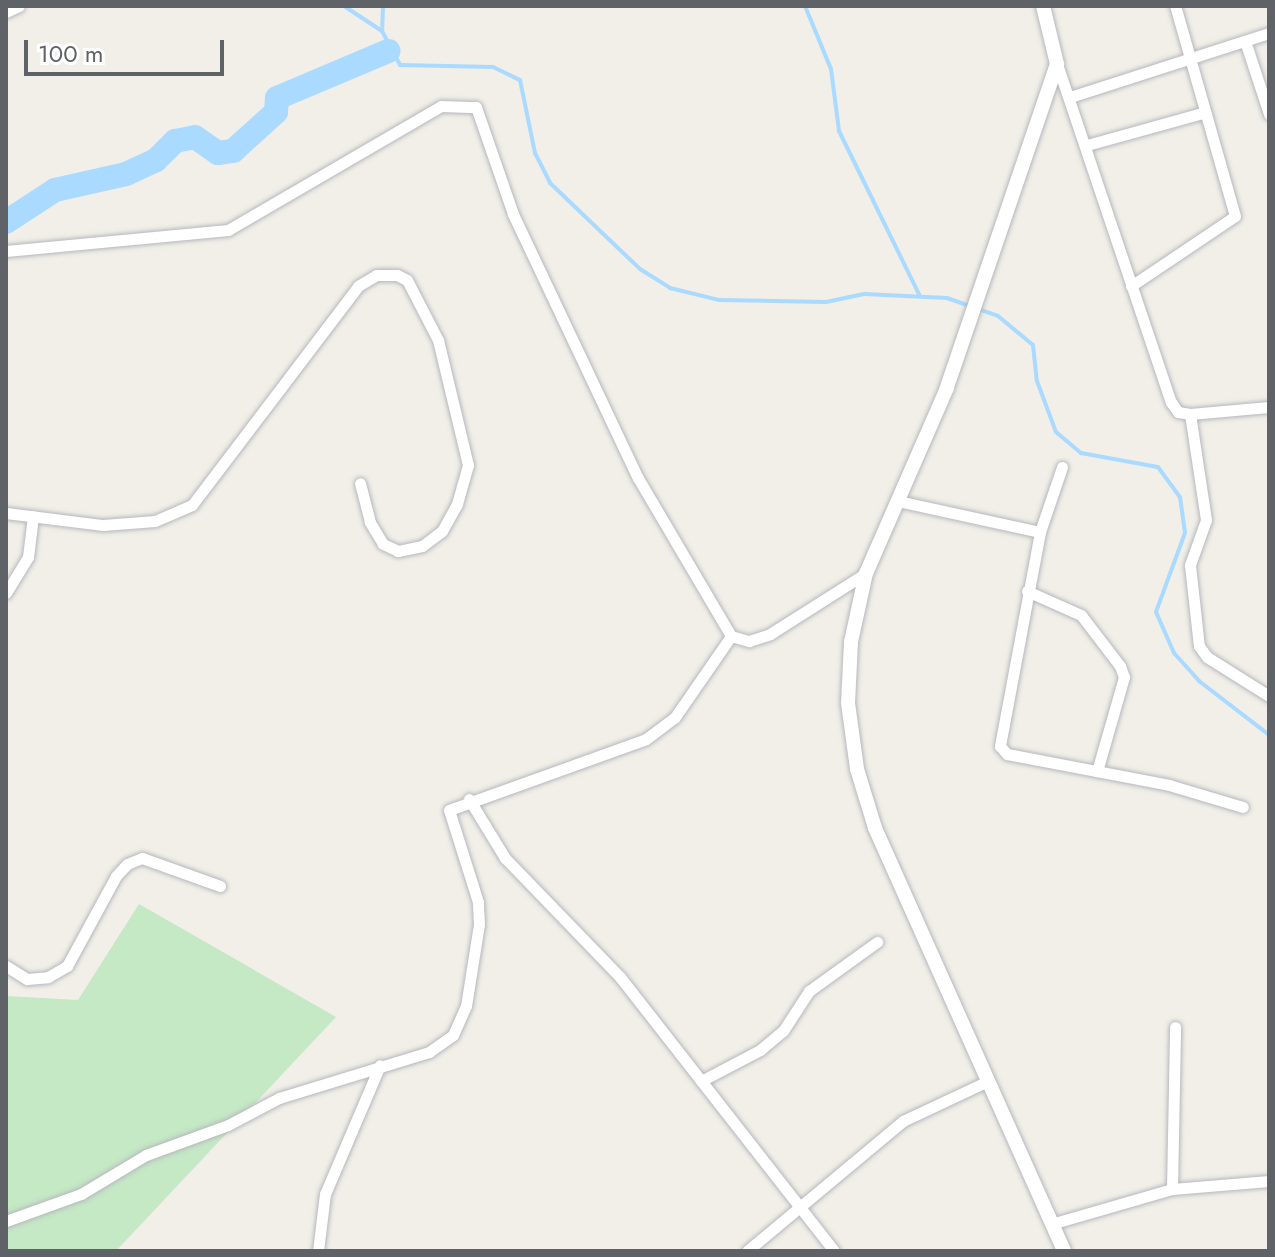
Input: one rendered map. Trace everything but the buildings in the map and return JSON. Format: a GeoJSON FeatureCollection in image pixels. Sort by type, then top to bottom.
{"type":"FeatureCollection","features":[{"type":"Feature","properties":{"kind":"street"},"geometry":{"type":"LineString","coordinates":[[6,12],[19,6]]}},
{"type":"Feature","properties":{"kind":"street"},"geometry":{"type":"LineString","coordinates":[[1043,6],[1057,64],[1087,145],[1171,402],[1178,412],[1190,414],[1269,407]]}},
{"type":"Feature","properties":{"kind":"street"},"geometry":{"type":"LineString","coordinates":[[1131,286],[1235,216],[1175,6]]}},
{"type":"Feature","properties":{"kind":"street"},"geometry":{"type":"LineString","coordinates":[[1070,97],[1269,33]]}},
{"type":"Feature","properties":{"kind":"street"},"geometry":{"type":"LineString","coordinates":[[1245,41],[1269,114]]}},
{"type":"Feature","properties":{"kind":"street"},"geometry":{"type":"LineString","coordinates":[[1057,64],[973,298],[947,388],[866,573],[850,657],[848,703],[857,769],[905,903],[1064,1251]]}},
{"type":"Feature","properties":{"kind":"street"},"geometry":{"type":"LineString","coordinates":[[6,251],[228,230],[441,106],[476,107],[513,214],[638,478],[731,636],[749,641],[770,634],[866,573]]}},
{"type":"Feature","properties":{"kind":"street"},"geometry":{"type":"LineString","coordinates":[[1087,145],[1206,112]]}},
{"type":"Feature","properties":{"kind":"street"},"geometry":{"type":"LineString","coordinates":[[6,513],[103,525],[155,521],[192,505],[358,286],[376,275],[397,275],[407,280],[438,340],[468,465],[457,504],[442,531],[422,546],[398,551],[383,544],[370,522],[360,483]]}},
{"type":"Feature","properties":{"kind":"street"},"geometry":{"type":"LineString","coordinates":[[1190,414],[1206,520],[1190,565],[1199,646],[1207,657],[1269,696]]}},
{"type":"Feature","properties":{"kind":"street"},"geometry":{"type":"LineString","coordinates":[[1062,467],[1040,532],[1000,746],[1007,754],[1097,771],[1243,807]]}},
{"type":"Feature","properties":{"kind":"street"},"geometry":{"type":"LineString","coordinates":[[898,501],[1040,532]]}},
{"type":"Feature","properties":{"kind":"street"},"geometry":{"type":"LineString","coordinates":[[6,593],[28,557],[33,516]]}},
{"type":"Feature","properties":{"kind":"street"},"geometry":{"type":"LineString","coordinates":[[1027,591],[1081,615],[1120,666],[1124,677],[1097,771]]}},
{"type":"Feature","properties":{"kind":"street"},"geometry":{"type":"LineString","coordinates":[[6,1221],[81,1194],[146,1155],[228,1125],[279,1098],[441,1044],[453,1035],[466,1006],[478,902],[449,818],[454,805],[646,739],[675,717],[731,636]]}},
{"type":"Feature","properties":{"kind":"street"},"geometry":{"type":"LineString","coordinates":[[469,799],[505,858],[620,977],[834,1251]]}},
{"type":"Feature","properties":{"kind":"street"},"geometry":{"type":"LineString","coordinates":[[6,966],[27,979],[48,977],[67,966],[116,876],[127,864],[142,858],[220,886]]}},
{"type":"Feature","properties":{"kind":"street"},"geometry":{"type":"LineString","coordinates":[[701,1081],[760,1050],[783,1031],[809,991],[877,942]]}},
{"type":"Feature","properties":{"kind":"street"},"geometry":{"type":"LineString","coordinates":[[1172,1189],[1175,1027]]}},
{"type":"Feature","properties":{"kind":"street"},"geometry":{"type":"LineString","coordinates":[[318,1251],[325,1194],[380,1065]]}},
{"type":"Feature","properties":{"kind":"street"},"geometry":{"type":"LineString","coordinates":[[747,1251],[903,1121],[988,1081]]}},
{"type":"Feature","properties":{"kind":"street"},"geometry":{"type":"LineString","coordinates":[[1051,1224],[1172,1189],[1269,1181]]}},
{"type":"Feature","properties":{"kind":"green space"},"geometry":{"type":"Polygon","coordinates":[[[139,904],[336,1017],[116,1251],[6,1251],[6,996],[78,1000],[139,904]]]}},
{"type":"Feature","properties":{"kind":"waterway"},"geometry":{"type":"LineString","coordinates":[[344,6],[382,31]]}},
{"type":"Feature","properties":{"kind":"waterway"},"geometry":{"type":"LineString","coordinates":[[383,6],[382,31],[400,65],[493,67],[520,80],[535,153],[550,183],[640,269],[670,288],[719,300],[826,302],[865,294],[947,298],[998,316],[1033,345],[1037,381],[1056,432],[1081,453],[1158,467],[1180,497],[1185,533],[1156,612],[1174,653],[1199,681],[1269,735]]}},
{"type":"Feature","properties":{"kind":"waterway"},"geometry":{"type":"LineString","coordinates":[[805,6],[831,69],[839,131],[920,296]]}},
{"type":"Feature","properties":{"kind":"waterway"},"geometry":{"type":"LineString","coordinates":[[6,222],[55,190],[126,174],[156,160],[175,141],[195,137],[218,153],[233,151],[276,112],[277,98],[388,51]]}}]}
